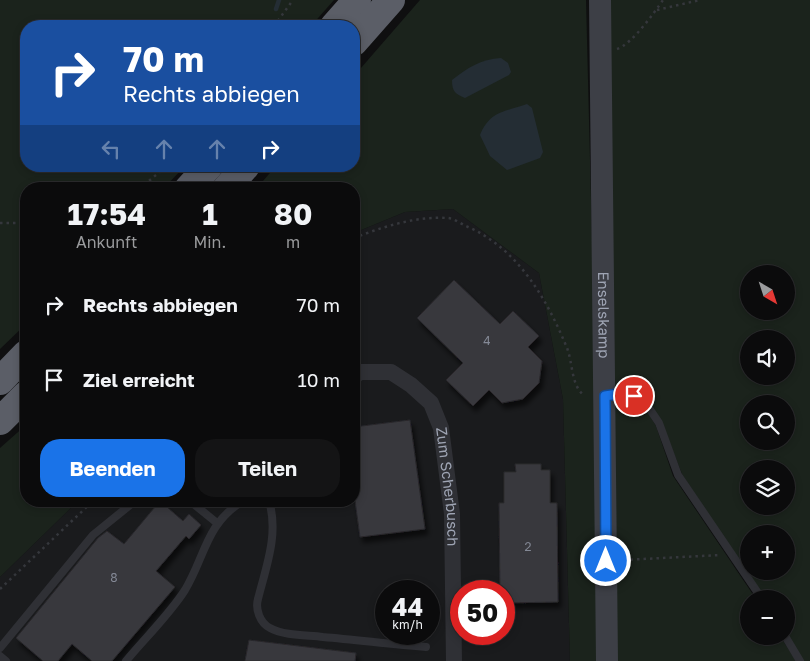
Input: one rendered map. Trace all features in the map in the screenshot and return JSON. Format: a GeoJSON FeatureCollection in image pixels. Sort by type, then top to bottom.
{"type":"FeatureCollection","features":[{"type":"Feature","properties":{"kind":"highway"},"geometry":{"type":"LineString","coordinates":[[339,20],[357,0]]}},
{"type":"Feature","properties":{"kind":"highway"},"geometry":{"type":"LineString","coordinates":[[360,35],[391,0]]}},
{"type":"Feature","properties":{"kind":"highway"},"geometry":{"type":"LineString","coordinates":[[194,182],[203,172]]}},
{"type":"Feature","properties":{"kind":"highway"},"geometry":{"type":"LineString","coordinates":[[232,182],[241,172]]}},
{"type":"Feature","properties":{"kind":"highway"},"geometry":{"type":"LineString","coordinates":[[0,381],[20,360]]}},
{"type":"Feature","properties":{"kind":"highway"},"geometry":{"type":"LineString","coordinates":[[0,421],[20,402]]}},
{"type":"Feature","properties":{"kind":"main road","name":"Enselskamp"},"geometry":{"type":"LineString","coordinates":[[600,0],[607,661]]}},
{"type":"Feature","properties":{"kind":"street","name":"Zum Scherbusch"},"geometry":{"type":"LineString","coordinates":[[360,372],[391,372],[411,385],[431,403],[441,428],[452,514],[454,661]]}},
{"type":"Feature","properties":{"kind":"lane"},"geometry":{"type":"LineString","coordinates":[[605,396],[624,393],[644,399],[659,424],[678,475],[756,590]]}},
{"type":"Feature","properties":{"kind":"lane"},"geometry":{"type":"LineString","coordinates":[[0,648],[93,535],[128,507]]}},
{"type":"Feature","properties":{"kind":"lane"},"geometry":{"type":"LineString","coordinates":[[197,507],[217,523]]}},
{"type":"Feature","properties":{"kind":"lane"},"geometry":{"type":"LineString","coordinates":[[126,661],[186,589],[217,523],[233,507]]}},
{"type":"Feature","properties":{"kind":"lane"},"geometry":{"type":"LineString","coordinates":[[270,507],[273,528],[270,554],[257,602],[258,612],[263,622],[270,628],[292,634],[426,647]]}},
{"type":"Feature","properties":{"kind":"lane"},"geometry":{"type":"LineString","coordinates":[[790,645],[800,661]]}},
{"type":"Feature","properties":{"kind":"lane"},"geometry":{"type":"LineString","coordinates":[[0,656],[6,661]]}},
{"type":"Feature","properties":{"kind":"path"},"geometry":{"type":"LineString","coordinates":[[278,20],[293,0]]}},
{"type":"Feature","properties":{"kind":"path"},"geometry":{"type":"LineString","coordinates":[[602,54],[622,48],[664,0]]}},
{"type":"Feature","properties":{"kind":"path"},"geometry":{"type":"LineString","coordinates":[[656,11],[700,0]]}},
{"type":"Feature","properties":{"kind":"path"},"geometry":{"type":"LineString","coordinates":[[148,182],[160,172]]}},
{"type":"Feature","properties":{"kind":"path"},"geometry":{"type":"LineString","coordinates":[[360,236],[419,219],[449,218],[484,234],[531,277],[553,314],[570,354],[576,385],[584,396],[605,396]]}},
{"type":"Feature","properties":{"kind":"path"},"geometry":{"type":"LineString","coordinates":[[0,223],[20,223]]}},
{"type":"Feature","properties":{"kind":"path"},"geometry":{"type":"LineString","coordinates":[[0,589],[87,507]]}},
{"type":"Feature","properties":{"kind":"path"},"geometry":{"type":"LineString","coordinates":[[606,561],[732,555]]}},
{"type":"Feature","properties":{"kind":"shaded area"},"geometry":{"type":"Polygon","coordinates":[[[0,0],[334,0],[316,20],[20,20],[20,172],[179,172],[170,182],[20,182],[20,330],[0,349],[0,0]]]}},
{"type":"Feature","properties":{"kind":"shaded area"},"geometry":{"type":"Polygon","coordinates":[[[420,0],[586,0],[596,400],[597,661],[570,661],[563,399],[539,273],[453,209],[405,212],[360,231],[360,182],[262,182],[271,172],[360,172],[360,69],[420,0]]]}},
{"type":"Feature","properties":{"kind":"shaded area"},"geometry":{"type":"Polygon","coordinates":[[[604,0],[810,0],[810,661],[804,661],[794,645],[795,590],[758,590],[752,580],[795,580],[795,525],[740,525],[740,562],[682,474],[662,423],[647,396],[626,389],[611,390],[604,0]]]}},
{"type":"Feature","properties":{"kind":"shaded area"},"geometry":{"type":"Polygon","coordinates":[[[501,58],[508,63],[511,72],[509,75],[465,98],[455,92],[452,80],[481,62],[501,58]]]}},
{"type":"Feature","properties":{"kind":"shaded area"},"geometry":{"type":"Polygon","coordinates":[[[527,104],[532,108],[543,152],[540,158],[507,170],[490,156],[480,135],[488,121],[493,117],[527,104]]]}},
{"type":"Feature","properties":{"kind":"shaded area"},"geometry":{"type":"Polygon","coordinates":[[[453,209],[539,273],[563,399],[570,661],[0,661],[0,577],[72,507],[360,507],[360,231],[405,212],[453,209]]]}},
{"type":"Feature","properties":{"kind":"shaded area"},"geometry":{"type":"Polygon","coordinates":[[[626,397],[642,403],[656,426],[673,476],[740,575],[740,580],[743,580],[750,590],[740,590],[740,645],[786,645],[796,661],[615,661],[613,398],[626,397]]]}},
{"type":"Feature","properties":{"kind":"shaded area"},"geometry":{"type":"Polygon","coordinates":[[[20,430],[20,507],[72,507],[0,577],[0,448],[20,430]]]}},
{"type":"Feature","properties":{"kind":"building"},"geometry":{"type":"Polygon","coordinates":[[[454,280],[500,324],[513,311],[539,336],[528,347],[542,361],[539,383],[523,399],[502,403],[489,390],[473,406],[446,380],[463,363],[417,318],[454,280]]]}},
{"type":"Feature","properties":{"kind":"building"},"geometry":{"type":"Polygon","coordinates":[[[410,420],[425,529],[360,537],[356,507],[360,507],[360,426],[410,420]]]}},
{"type":"Feature","properties":{"kind":"building"},"geometry":{"type":"Polygon","coordinates":[[[515,464],[541,464],[541,470],[550,470],[550,503],[557,503],[558,602],[515,603],[515,580],[500,580],[499,503],[504,503],[504,472],[516,472],[515,464]]]}},
{"type":"Feature","properties":{"kind":"building"},"geometry":{"type":"Polygon","coordinates":[[[155,507],[167,507],[183,521],[189,514],[201,525],[189,539],[186,536],[156,571],[175,587],[112,661],[92,661],[72,644],[58,661],[43,661],[16,638],[98,538],[107,531],[124,544],[155,507]]]}},
{"type":"Feature","properties":{"kind":"building"},"geometry":{"type":"Polygon","coordinates":[[[249,640],[356,653],[355,661],[245,661],[249,640]]]}},
{"type":"Feature","properties":{"kind":"waterway"},"geometry":{"type":"LineString","coordinates":[[276,9],[279,0]]}},
{"type":"Feature","properties":{"kind":"route"},"geometry":{"type":"LineString","coordinates":[[606,561],[605,396],[624,393],[634,396]]}}]}
